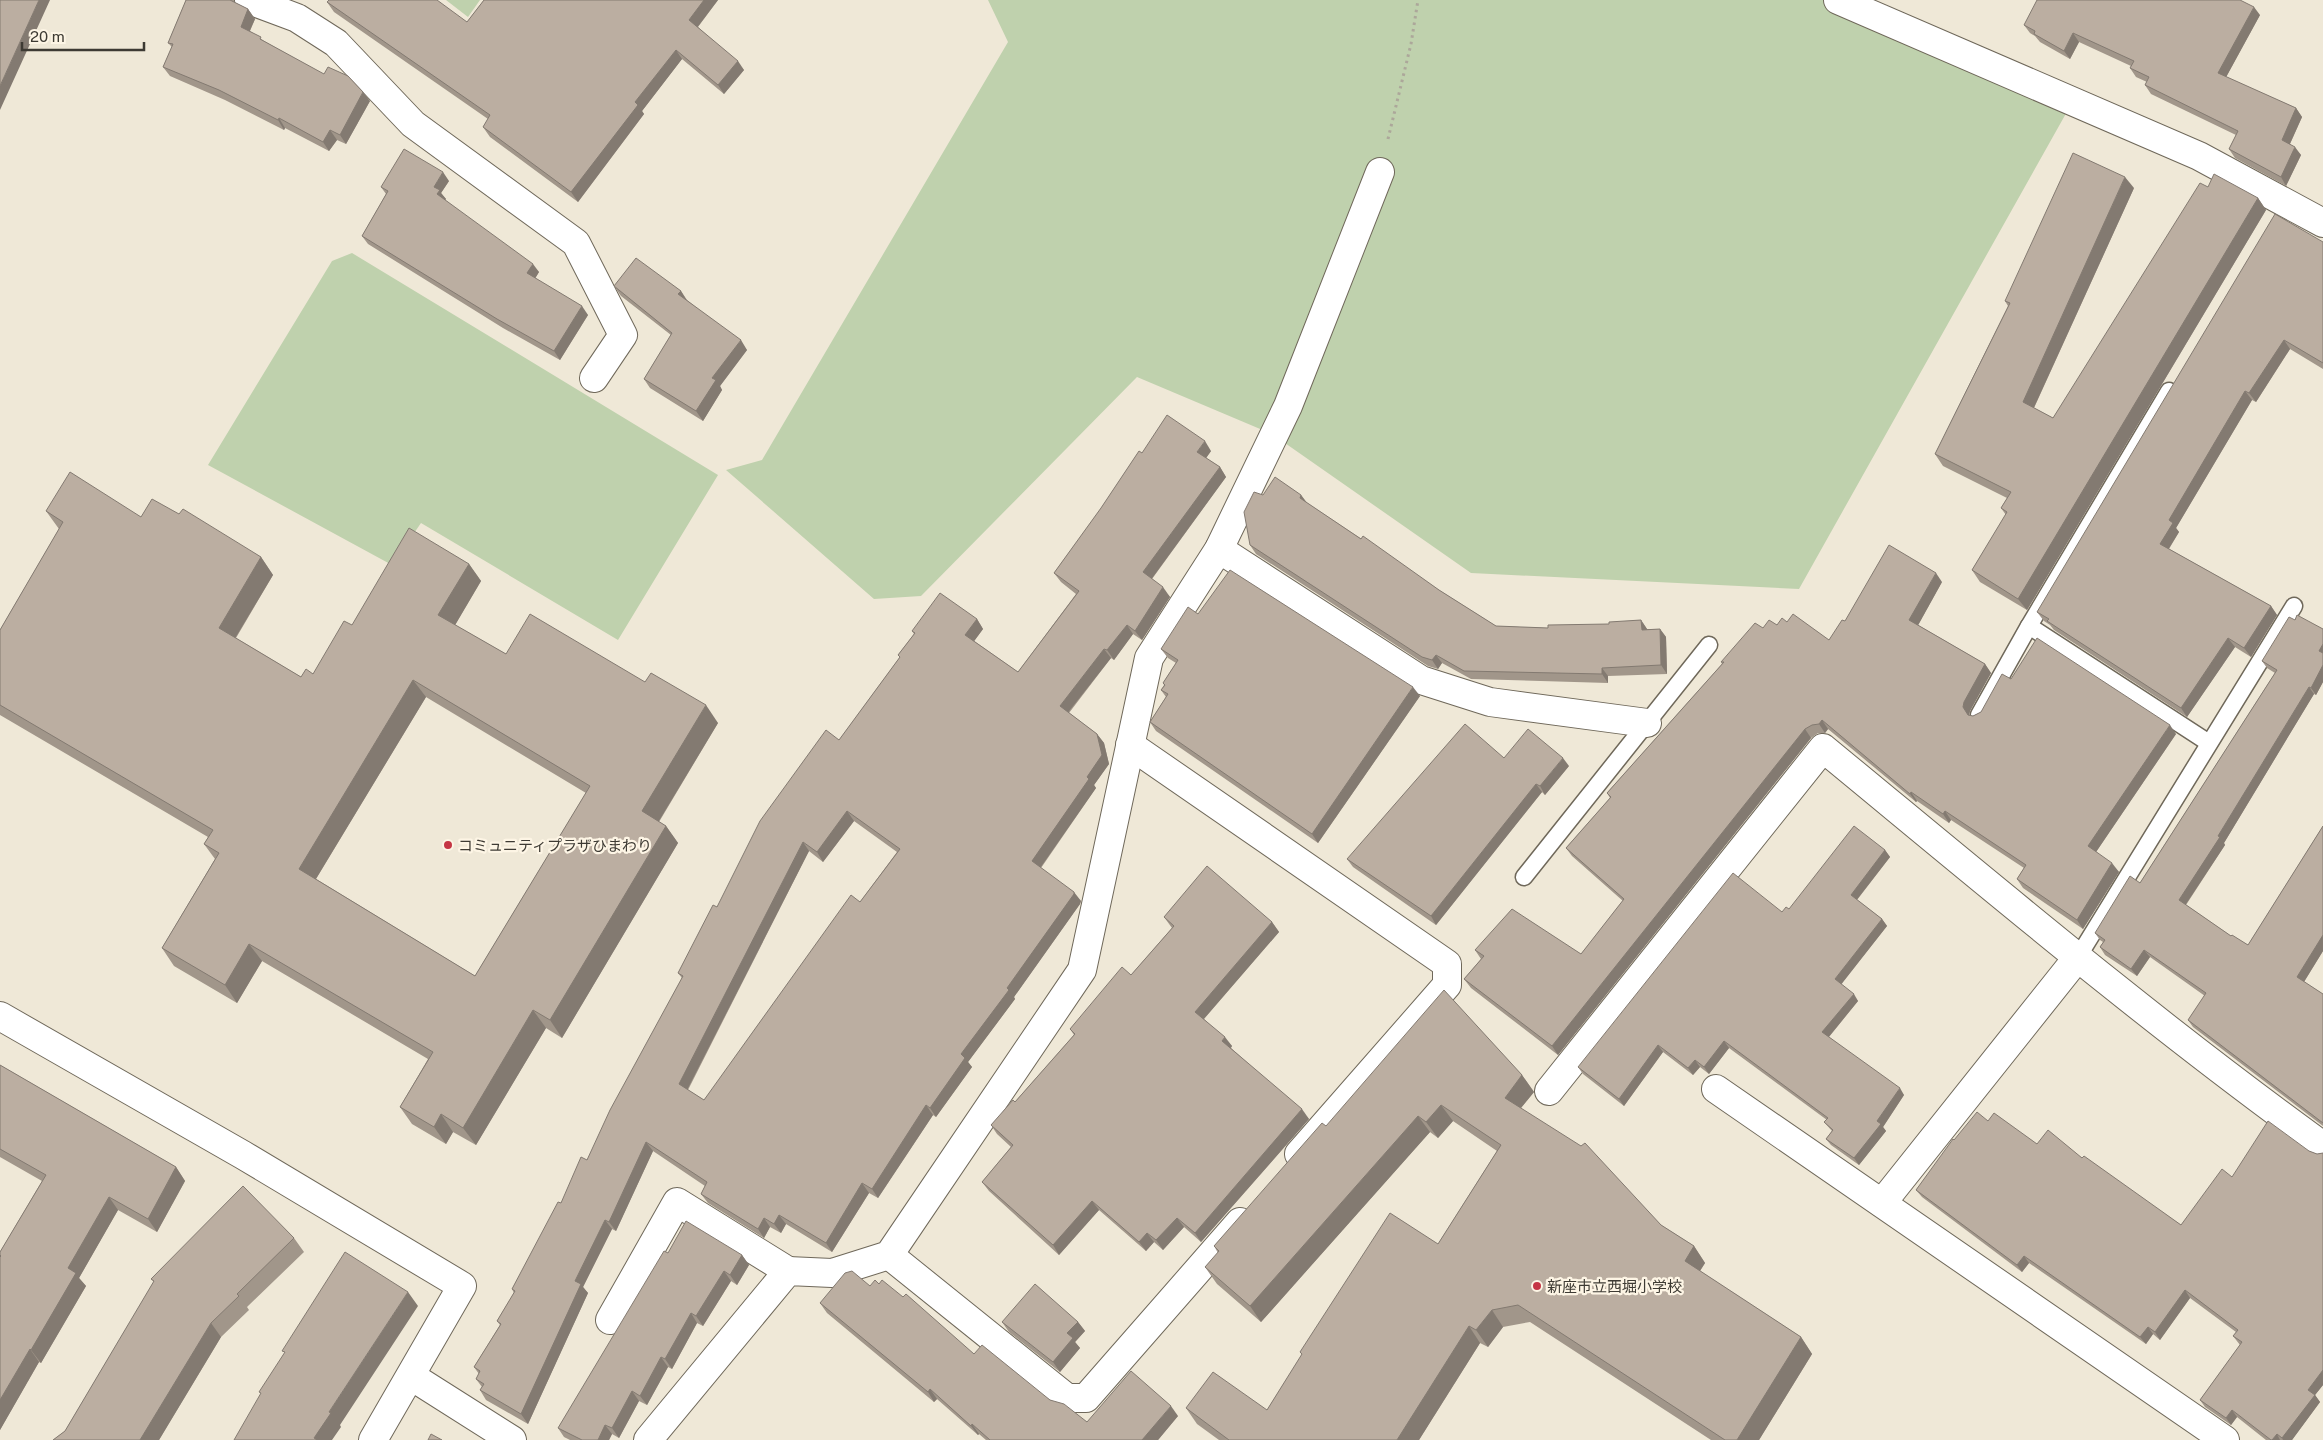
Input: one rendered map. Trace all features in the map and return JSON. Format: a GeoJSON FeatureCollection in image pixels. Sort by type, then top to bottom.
{"type":"FeatureCollection","features":[{"type":"Feature","properties":{"kind":"street"},"geometry":{"type":"LineString","coordinates":[[249,0],[297,18],[336,42],[413,124],[576,243],[623,335],[594,378]]}},
{"type":"Feature","properties":{"kind":"street"},"geometry":{"type":"LineString","coordinates":[[1838,0],[2199,156],[2278,210],[2323,223]]}},
{"type":"Feature","properties":{"kind":"street"},"geometry":{"type":"LineString","coordinates":[[610,1320],[677,1202],[788,1271],[832,1273],[889,1255],[1082,970],[1149,658],[1219,549],[1288,406],[1380,172]]}},
{"type":"Feature","properties":{"kind":"street"},"geometry":{"type":"LineString","coordinates":[[1219,549],[1421,680],[1490,702],[1647,723]]}},
{"type":"Feature","properties":{"kind":"street"},"geometry":{"type":"LineString","coordinates":[[1130,744],[1447,964],[1448,985],[1283,1173]]}},
{"type":"Feature","properties":{"kind":"street"},"geometry":{"type":"LineString","coordinates":[[1549,1090],[1823,748],[2078,957],[2261,1101],[2323,1146]]}},
{"type":"Feature","properties":{"kind":"street"},"geometry":{"type":"LineString","coordinates":[[1882,1203],[2078,957]]}},
{"type":"Feature","properties":{"kind":"street"},"geometry":{"type":"LineString","coordinates":[[0,1016],[243,1155],[462,1286],[373,1440]]}},
{"type":"Feature","properties":{"kind":"street"},"geometry":{"type":"LineString","coordinates":[[1716,1090],[2225,1440]]}},
{"type":"Feature","properties":{"kind":"street"},"geometry":{"type":"LineString","coordinates":[[889,1255],[1067,1398],[1086,1398],[1257,1203]]}},
{"type":"Feature","properties":{"kind":"street"},"geometry":{"type":"LineString","coordinates":[[648,1440],[788,1271]]}},
{"type":"Feature","properties":{"kind":"street"},"geometry":{"type":"LineString","coordinates":[[411,1376],[512,1440]]}},
{"type":"Feature","properties":{"kind":"lane"},"geometry":{"type":"LineString","coordinates":[[1979,715],[2028,626],[2176,380]]}},
{"type":"Feature","properties":{"kind":"lane"},"geometry":{"type":"LineString","coordinates":[[2078,957],[2294,606]]}},
{"type":"Feature","properties":{"kind":"lane"},"geometry":{"type":"LineString","coordinates":[[2028,626],[2210,743]]}},
{"type":"Feature","properties":{"kind":"lane"},"geometry":{"type":"LineString","coordinates":[[1524,877],[1709,645]]}},
{"type":"Feature","properties":{"kind":"path"},"geometry":{"type":"LineString","coordinates":[[1380,172],[1411,44],[1418,0]]}},
{"type":"Feature","properties":{"kind":"green space"},"geometry":{"type":"Polygon","coordinates":[[[446,0],[480,0],[468,17],[446,0]]]}},
{"type":"Feature","properties":{"kind":"green space"},"geometry":{"type":"Polygon","coordinates":[[[988,0],[1838,0],[2073,101],[1799,589],[1471,573],[1272,434],[1137,377],[921,596],[874,599],[726,470],[762,460],[1008,42],[988,0]]]}},
{"type":"Feature","properties":{"kind":"green space"},"geometry":{"type":"Polygon","coordinates":[[[352,253],[718,475],[618,640],[421,523],[392,565],[208,465],[332,261],[352,253]]]}},
{"type":"Feature","properties":{"kind":"building"},"geometry":{"type":"Polygon","coordinates":[[[0,0],[39,0],[0,86],[0,0]]]}},
{"type":"Feature","properties":{"kind":"building"},"geometry":{"type":"Polygon","coordinates":[[[186,0],[230,0],[248,9],[241,27],[324,74],[328,67],[348,76],[363,92],[340,135],[330,130],[323,142],[279,118],[278,120],[219,90],[163,67],[173,44],[168,43],[186,0]]]}},
{"type":"Feature","properties":{"kind":"building"},"geometry":{"type":"Polygon","coordinates":[[[329,0],[437,0],[467,22],[484,0],[704,0],[689,20],[738,61],[718,85],[676,50],[635,102],[638,105],[571,192],[483,127],[490,115],[327,2],[329,0]]]}},
{"type":"Feature","properties":{"kind":"building"},"geometry":{"type":"Polygon","coordinates":[[[2037,0],[2240,0],[2254,7],[2218,73],[2296,108],[2282,140],[2295,147],[2281,177],[2229,149],[2238,131],[2145,85],[2149,77],[2130,68],[2134,61],[2073,33],[2064,51],[2034,34],[2035,31],[2024,25],[2037,0]]]}},
{"type":"Feature","properties":{"kind":"building"},"geometry":{"type":"Polygon","coordinates":[[[404,149],[443,172],[434,187],[440,190],[437,194],[533,264],[527,273],[582,306],[554,351],[497,319],[362,236],[388,191],[381,187],[404,149]]]}},
{"type":"Feature","properties":{"kind":"building"},"geometry":{"type":"Polygon","coordinates":[[[2073,153],[2125,177],[2023,402],[2053,418],[2200,183],[2208,187],[2214,174],[2258,198],[2018,599],[1972,570],[2007,512],[2001,508],[2011,492],[1935,454],[2010,303],[2005,301],[2073,153]]]}},
{"type":"Feature","properties":{"kind":"building"},"geometry":{"type":"Polygon","coordinates":[[[2275,214],[2323,242],[2323,363],[2284,340],[2249,393],[2245,391],[2169,520],[2173,523],[2160,544],[2271,606],[2244,648],[2228,638],[2181,708],[2047,621],[2049,619],[2037,612],[2275,214]]]}},
{"type":"Feature","properties":{"kind":"building"},"geometry":{"type":"Polygon","coordinates":[[[636,258],[681,291],[678,294],[741,340],[712,378],[716,380],[696,411],[644,379],[672,333],[614,286],[636,258]]]}},
{"type":"Feature","properties":{"kind":"building"},"geometry":{"type":"Polygon","coordinates":[[[1167,415],[1205,441],[1197,452],[1220,467],[1143,572],[1163,587],[1135,631],[1127,625],[1107,650],[1104,649],[1060,706],[1097,734],[1102,755],[1087,777],[1089,779],[1032,861],[1074,892],[1074,894],[1007,988],[1009,990],[961,1054],[965,1058],[930,1108],[926,1105],[872,1189],[862,1183],[826,1243],[779,1215],[774,1224],[764,1218],[758,1229],[701,1194],[707,1182],[646,1142],[609,1222],[605,1220],[575,1281],[581,1284],[521,1414],[480,1390],[484,1384],[476,1379],[480,1371],[474,1367],[501,1324],[497,1321],[515,1291],[512,1289],[558,1202],[561,1203],[581,1157],[587,1160],[610,1110],[683,976],[678,973],[713,905],[717,907],[760,821],[826,730],[839,740],[900,657],[898,655],[915,633],[912,631],[940,593],[977,619],[965,635],[1018,672],[1079,591],[1054,573],[1139,451],[1142,453],[1167,415]],[[847,811],[817,852],[803,842],[679,1084],[704,1100],[851,895],[860,902],[900,849],[847,811]]]}},
{"type":"Feature","properties":{"kind":"building"},"geometry":{"type":"Polygon","coordinates":[[[70,472],[141,517],[152,499],[179,514],[183,509],[261,557],[219,628],[301,677],[306,669],[313,674],[344,621],[352,625],[409,528],[469,564],[438,615],[506,654],[530,614],[645,682],[651,673],[706,705],[642,811],[666,826],[550,1020],[533,1010],[463,1128],[441,1114],[434,1127],[400,1107],[433,1052],[249,944],[225,985],[162,948],[219,853],[204,844],[213,830],[0,705],[0,630],[63,522],[46,511],[70,472]],[[413,680],[299,869],[475,976],[590,786],[413,680]]]}},
{"type":"Feature","properties":{"kind":"building"},"geometry":{"type":"Polygon","coordinates":[[[1275,477],[1301,495],[1300,498],[1361,539],[1363,536],[1439,590],[1496,626],[1548,628],[1548,625],[1609,624],[1609,622],[1641,620],[1642,630],[1660,629],[1661,665],[1602,668],[1602,674],[1464,671],[1436,655],[1432,660],[1422,657],[1250,545],[1244,512],[1254,492],[1263,495],[1275,477]]]}},
{"type":"Feature","properties":{"kind":"building"},"geometry":{"type":"Polygon","coordinates":[[[1889,545],[1936,573],[1909,620],[1985,664],[1964,702],[1963,707],[1968,715],[1973,716],[1981,712],[2002,674],[2011,679],[2037,638],[2170,725],[2088,846],[2112,863],[2077,920],[2017,879],[2026,865],[1945,811],[1943,814],[1911,792],[1910,794],[1822,720],[1819,724],[1805,729],[1552,1046],[1464,979],[1484,956],[1475,950],[1512,909],[1581,954],[1624,899],[1566,848],[1611,797],[1607,793],[1724,662],[1721,662],[1755,623],[1763,628],[1769,620],[1777,625],[1782,618],[1787,622],[1793,614],[1829,640],[1842,620],[1845,621],[1889,545]]]}},
{"type":"Feature","properties":{"kind":"building"},"geometry":{"type":"Polygon","coordinates":[[[1230,570],[1413,687],[1312,834],[1150,722],[1168,694],[1161,690],[1165,685],[1163,683],[1178,660],[1161,649],[1188,607],[1198,614],[1230,570]]]}},
{"type":"Feature","properties":{"kind":"building"},"geometry":{"type":"Polygon","coordinates":[[[2297,615],[2323,629],[2323,644],[2319,651],[2323,653],[2323,665],[2311,688],[2309,687],[2218,836],[2220,837],[2179,900],[2231,936],[2248,945],[2323,826],[2323,935],[2297,977],[2323,994],[2323,1123],[2188,1020],[2206,993],[2144,950],[2131,969],[2100,947],[2105,940],[2095,933],[2130,876],[2140,883],[2277,670],[2262,661],[2289,617],[2295,620],[2297,615]]]}},
{"type":"Feature","properties":{"kind":"building"},"geometry":{"type":"Polygon","coordinates":[[[1465,724],[1504,758],[1528,729],[1563,758],[1540,786],[1536,784],[1431,916],[1347,859],[1465,724]]]}},
{"type":"Feature","properties":{"kind":"building"},"geometry":{"type":"Polygon","coordinates":[[[1854,826],[1885,850],[1851,895],[1882,919],[1835,979],[1854,994],[1822,1032],[1900,1088],[1877,1121],[1881,1124],[1854,1158],[1826,1139],[1833,1130],[1824,1122],[1828,1118],[1724,1041],[1704,1067],[1695,1060],[1688,1068],[1658,1045],[1619,1099],[1578,1067],[1733,873],[1782,912],[1786,907],[1789,909],[1854,826]]]}},
{"type":"Feature","properties":{"kind":"building"},"geometry":{"type":"Polygon","coordinates":[[[1207,866],[1272,922],[1195,1012],[1225,1037],[1222,1041],[1302,1109],[1195,1233],[1177,1218],[1156,1240],[1147,1233],[1139,1242],[1092,1201],[1053,1245],[982,1182],[1013,1145],[991,1125],[1013,1100],[1015,1102],[1075,1034],[1070,1029],[1122,967],[1131,975],[1174,926],[1164,917],[1207,866]]]}},
{"type":"Feature","properties":{"kind":"building","name":"新座市立西堀小学校"},"geometry":{"type":"Polygon","coordinates":[[[1444,990],[1522,1075],[1505,1098],[1581,1146],[1585,1143],[1661,1225],[1694,1246],[1685,1261],[1801,1337],[1737,1440],[1725,1440],[1518,1305],[1492,1310],[1476,1330],[1469,1326],[1397,1440],[1229,1440],[1186,1408],[1213,1372],[1267,1410],[1302,1354],[1300,1352],[1390,1213],[1438,1244],[1501,1145],[1441,1105],[1426,1122],[1418,1116],[1250,1306],[1205,1267],[1219,1251],[1214,1246],[1322,1123],[1326,1126],[1444,990]]]}},
{"type":"Feature","properties":{"kind":"building"},"geometry":{"type":"Polygon","coordinates":[[[0,1065],[176,1167],[148,1219],[109,1197],[68,1268],[76,1273],[0,1400],[0,1252],[46,1175],[0,1149],[0,1065]]]}},
{"type":"Feature","properties":{"kind":"building"},"geometry":{"type":"Polygon","coordinates":[[[1977,1112],[1988,1121],[1994,1113],[2037,1144],[2048,1130],[2082,1158],[2084,1156],[2181,1225],[2222,1169],[2232,1177],[2268,1121],[2309,1151],[2317,1154],[2323,1153],[2323,1370],[2308,1390],[2315,1395],[2282,1438],[2277,1434],[2271,1440],[2232,1410],[2226,1418],[2200,1400],[2242,1342],[2233,1336],[2238,1330],[2185,1290],[2155,1332],[2148,1327],[2140,1337],[2024,1256],[2017,1265],[1916,1190],[1953,1139],[1977,1112]]]}},
{"type":"Feature","properties":{"kind":"building"},"geometry":{"type":"Polygon","coordinates":[[[243,1186],[294,1238],[237,1294],[239,1296],[211,1323],[140,1440],[53,1440],[65,1431],[154,1281],[151,1279],[243,1186]]]}},
{"type":"Feature","properties":{"kind":"building"},"geometry":{"type":"Polygon","coordinates":[[[686,1221],[742,1255],[730,1275],[724,1271],[696,1316],[691,1313],[665,1359],[661,1357],[640,1396],[632,1391],[612,1428],[605,1425],[598,1440],[582,1440],[558,1428],[664,1251],[668,1253],[686,1221]]]}},
{"type":"Feature","properties":{"kind":"building"},"geometry":{"type":"Polygon","coordinates":[[[345,1252],[408,1292],[329,1412],[331,1413],[314,1438],[317,1440],[234,1440],[261,1393],[259,1392],[285,1352],[282,1351],[345,1252]]]}},
{"type":"Feature","properties":{"kind":"building"},"geometry":{"type":"Polygon","coordinates":[[[852,1271],[870,1286],[875,1280],[879,1284],[882,1280],[903,1297],[906,1294],[974,1354],[982,1345],[1050,1400],[1064,1404],[1087,1422],[1131,1371],[1171,1406],[1142,1440],[990,1440],[972,1424],[971,1426],[930,1389],[928,1392],[820,1303],[845,1273],[852,1271]]]}},
{"type":"Feature","properties":{"kind":"building"},"geometry":{"type":"Polygon","coordinates":[[[1035,1284],[1078,1322],[1067,1333],[1073,1338],[1053,1362],[1002,1322],[1035,1284]]]}},
{"type":"Feature","properties":{"kind":"building"},"geometry":{"type":"Polygon","coordinates":[[[431,1434],[442,1440],[428,1440],[431,1434]]]}},
{"type":"Feature","properties":{"kind":"place","name":"コミュニティプラザひまわり"},"geometry":{"type":"Point","coordinates":[448,845]}},
{"type":"Feature","properties":{"kind":"place","name":"新座市立西堀小学校"},"geometry":{"type":"Point","coordinates":[1537,1286]}}]}
